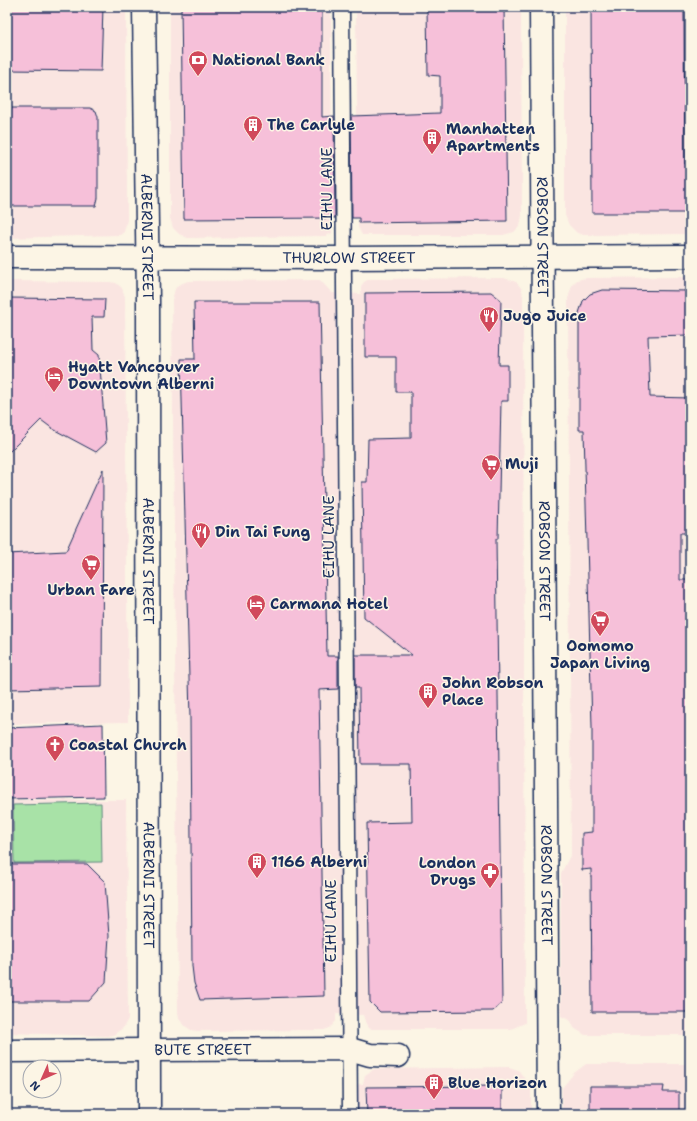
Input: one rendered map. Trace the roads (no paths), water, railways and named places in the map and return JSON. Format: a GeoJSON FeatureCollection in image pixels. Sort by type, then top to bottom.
{"type":"FeatureCollection","features":[{"type":"Feature","properties":{"kind":"main road","name":"ALBERNI STREET"},"geometry":{"type":"LineString","coordinates":[[144,7],[148,257],[149,1114]]}},
{"type":"Feature","properties":{"kind":"main road","name":"ROBSON STREET"},"geometry":{"type":"LineString","coordinates":[[541,7],[548,1114]]}},
{"type":"Feature","properties":{"kind":"main road","name":"THURLOW STREET"},"geometry":{"type":"LineString","coordinates":[[7,257],[344,258],[690,256]]}},
{"type":"Feature","properties":{"kind":"main road","name":"BUTE STREET"},"geometry":{"type":"LineString","coordinates":[[7,1051],[350,1049],[370,1055],[398,1056]]}},
{"type":"Feature","properties":{"kind":"lane","name":"EIHU LANE"},"geometry":{"type":"LineString","coordinates":[[342,7],[350,1114]]}},
{"type":"Feature","properties":{"kind":"place","name":"National Bank"},"geometry":{"type":"Point","coordinates":[198,77]}},
{"type":"Feature","properties":{"kind":"place","name":"The Carlyle"},"geometry":{"type":"Point","coordinates":[253,142]}},
{"type":"Feature","properties":{"kind":"place","name":"Manhatten Apartments"},"geometry":{"type":"Point","coordinates":[432,155]}},
{"type":"Feature","properties":{"kind":"place","name":"Jugo Juice"},"geometry":{"type":"Point","coordinates":[489,333]}},
{"type":"Feature","properties":{"kind":"place","name":"Hyatt Vancouver Downtown Alberni"},"geometry":{"type":"Point","coordinates":[54,393]}},
{"type":"Feature","properties":{"kind":"place","name":"Muji"},"geometry":{"type":"Point","coordinates":[491,481]}},
{"type":"Feature","properties":{"kind":"place","name":"Din Tai Fung"},"geometry":{"type":"Point","coordinates":[201,549]}},
{"type":"Feature","properties":{"kind":"place","name":"Urban Fare"},"geometry":{"type":"Point","coordinates":[91,581]}},
{"type":"Feature","properties":{"kind":"place","name":"Carmana Hotel"},"geometry":{"type":"Point","coordinates":[256,621]}},
{"type":"Feature","properties":{"kind":"place","name":"Oomomo Japan Living"},"geometry":{"type":"Point","coordinates":[600,637]}},
{"type":"Feature","properties":{"kind":"place","name":"John Robson Place"},"geometry":{"type":"Point","coordinates":[428,709]}},
{"type":"Feature","properties":{"kind":"place","name":"Coastal Church"},"geometry":{"type":"Point","coordinates":[55,762]}},
{"type":"Feature","properties":{"kind":"place","name":"1166 Alberni"},"geometry":{"type":"Point","coordinates":[257,879]}},
{"type":"Feature","properties":{"kind":"place","name":"London Drugs"},"geometry":{"type":"Point","coordinates":[490,889]}},
{"type":"Feature","properties":{"kind":"place","name":"Blue Horizon"},"geometry":{"type":"Point","coordinates":[434,1100]}}]}
